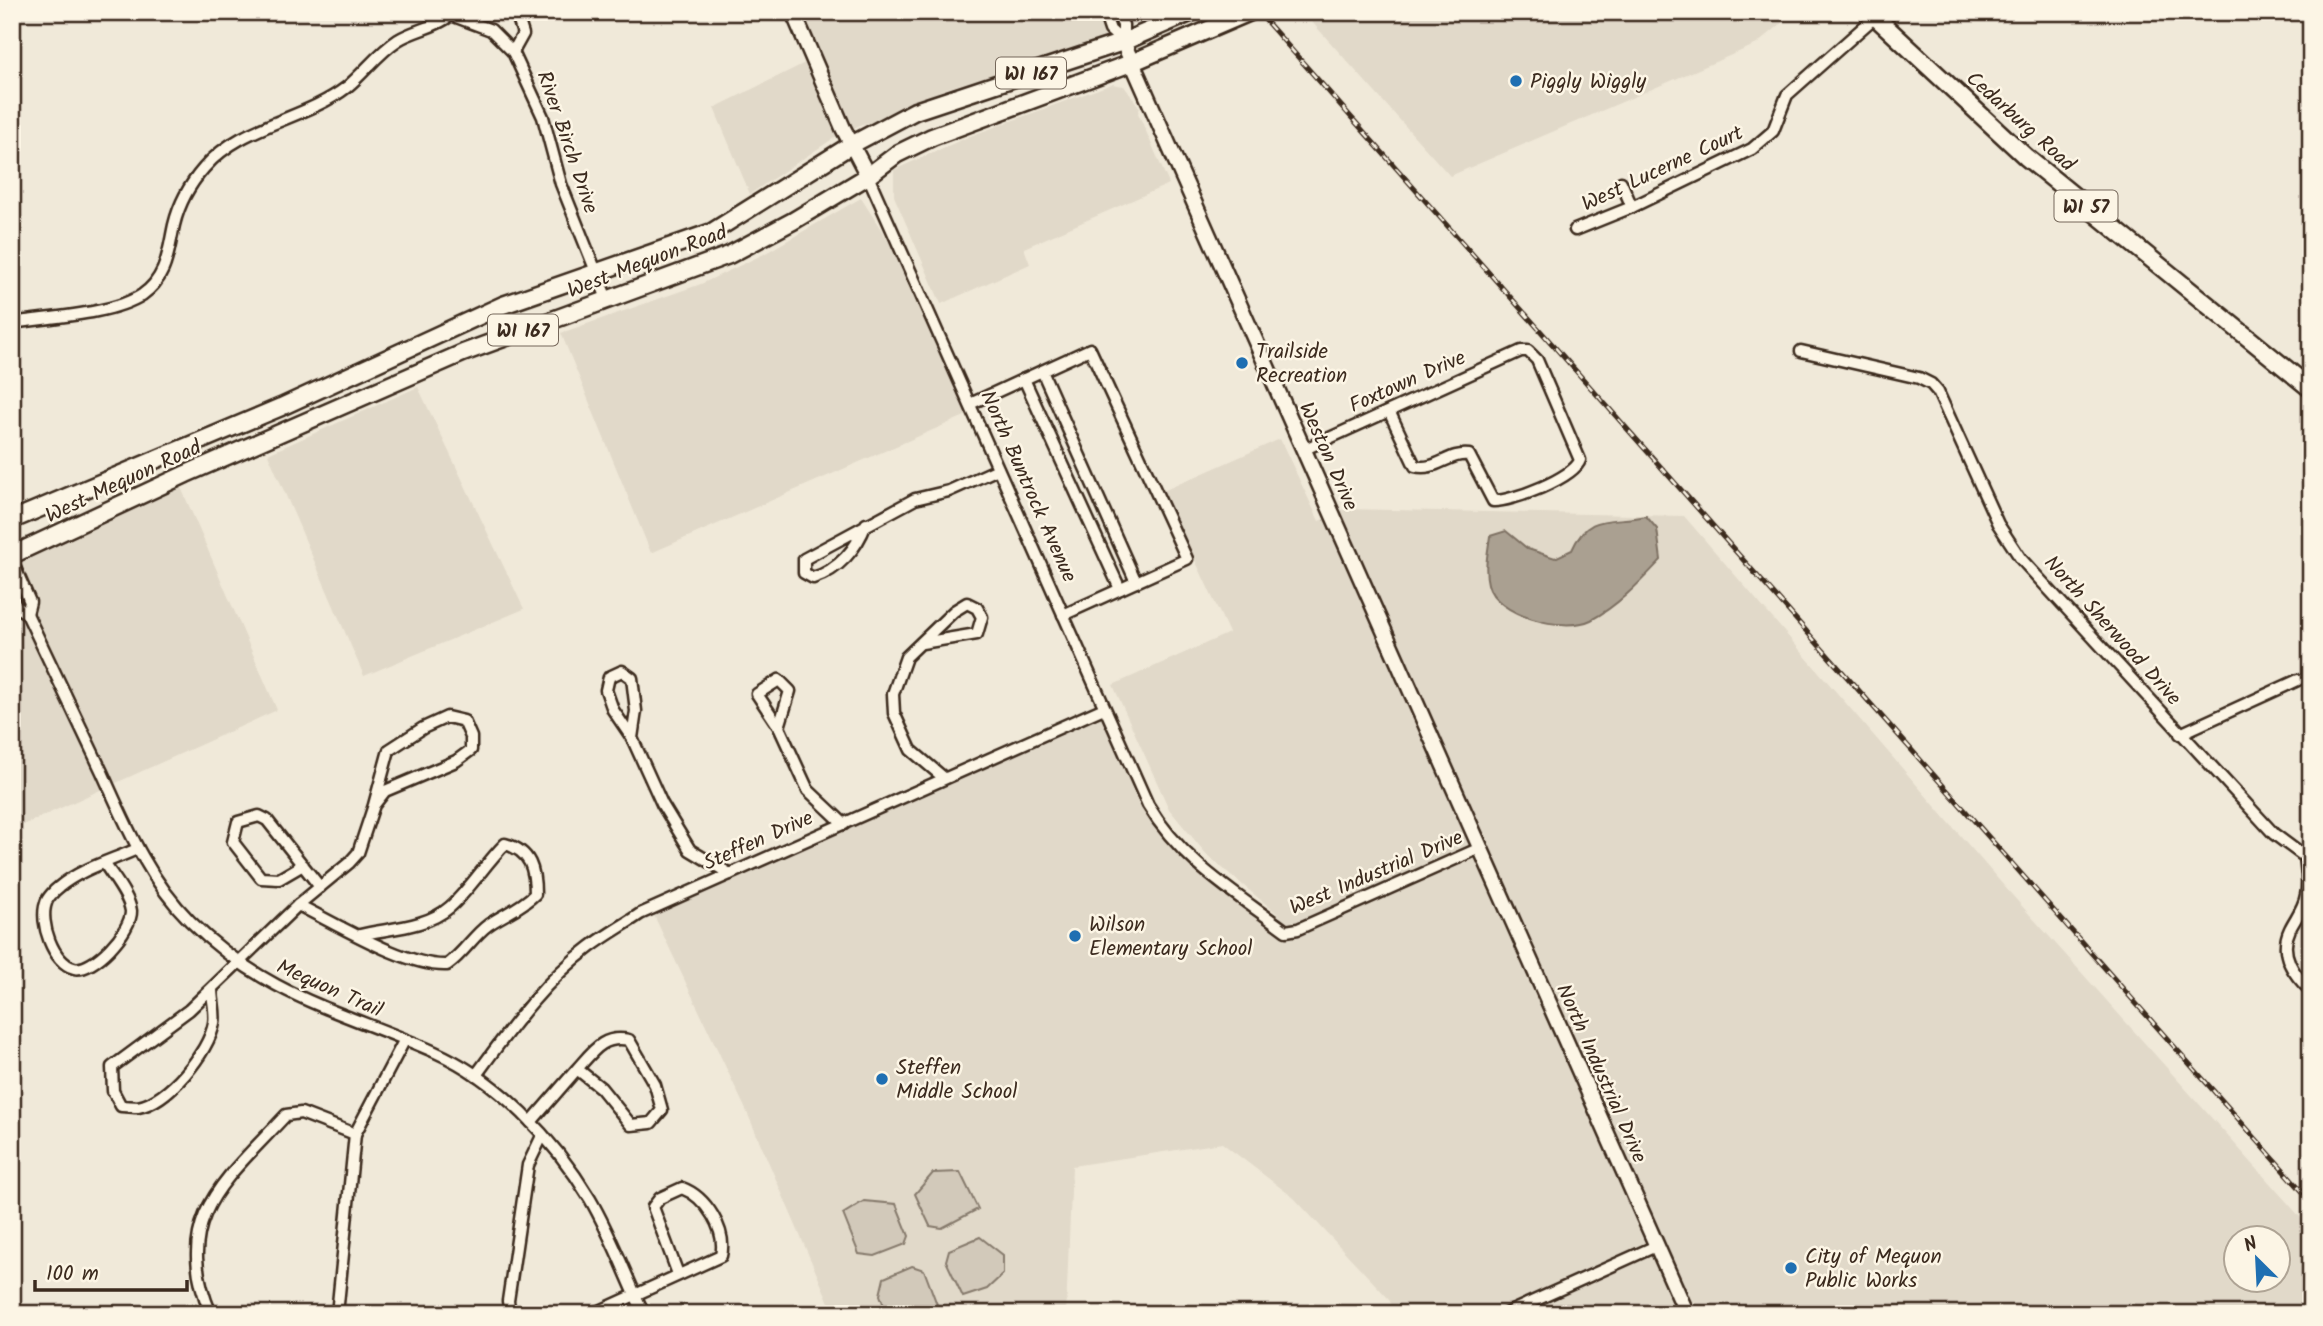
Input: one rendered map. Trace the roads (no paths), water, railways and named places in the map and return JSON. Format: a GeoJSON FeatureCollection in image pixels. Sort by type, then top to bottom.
{"type":"FeatureCollection","features":[{"type":"Feature","properties":{"kind":"main road","name":"West Mequon Road"},"geometry":{"type":"LineString","coordinates":[[12,520],[143,462],[281,407],[503,305],[712,232],[889,123],[939,102],[1123,42],[1192,12]]}},
{"type":"Feature","properties":{"kind":"main road","name":"West Mequon Road"},"geometry":{"type":"LineString","coordinates":[[12,555],[500,337],[729,255],[868,176],[897,154],[932,136],[1131,63],[1250,12]]}},
{"type":"Feature","properties":{"kind":"main road","name":"Cedarburg Road"},"geometry":{"type":"LineString","coordinates":[[1872,15],[2026,157],[2311,389]]}},
{"type":"Feature","properties":{"kind":"main road"},"geometry":{"type":"LineString","coordinates":[[380,361],[392,384]]}},
{"type":"Feature","properties":{"kind":"main road"},"geometry":{"type":"LineString","coordinates":[[143,462],[155,489]]}},
{"type":"Feature","properties":{"kind":"street"},"geometry":{"type":"LineString","coordinates":[[513,52],[523,34],[516,12]]}},
{"type":"Feature","properties":{"kind":"street","name":"North Buntrock Avenue"},"geometry":{"type":"LineString","coordinates":[[793,12],[1148,805],[1171,839],[1189,859],[1286,931]]}},
{"type":"Feature","properties":{"kind":"street"},"geometry":{"type":"LineString","coordinates":[[1104,12],[1110,30],[1123,42]]}},
{"type":"Feature","properties":{"kind":"street"},"geometry":{"type":"LineString","coordinates":[[1117,12],[1123,25],[1123,42]]}},
{"type":"Feature","properties":{"kind":"street","name":"River Birch Drive"},"geometry":{"type":"LineString","coordinates":[[12,323],[110,307],[128,303],[143,294],[155,284],[168,259],[174,224],[187,193],[205,166],[248,134],[346,87],[398,41],[456,14],[491,30],[513,52],[542,117],[561,184],[607,299]]}},
{"type":"Feature","properties":{"kind":"street","name":"West Lucerne Court"},"geometry":{"type":"LineString","coordinates":[[1575,230],[1632,207],[1759,144],[1773,130],[1787,95],[1872,15]]}},
{"type":"Feature","properties":{"kind":"street","name":"Weston Drive"},"geometry":{"type":"LineString","coordinates":[[1123,42],[1480,848]]}},
{"type":"Feature","properties":{"kind":"street"},"geometry":{"type":"LineString","coordinates":[[1621,182],[1632,207]]}},
{"type":"Feature","properties":{"kind":"street"},"geometry":{"type":"LineString","coordinates":[[970,404],[1090,349],[1187,559],[1063,615]]}},
{"type":"Feature","properties":{"kind":"street","name":"Foxtown Drive"},"geometry":{"type":"LineString","coordinates":[[1303,450],[1389,411],[1528,351],[1538,360],[1580,460],[1574,471],[1508,501],[1489,498],[1469,455],[1459,455],[1428,468],[1415,466],[1389,411]]}},
{"type":"Feature","properties":{"kind":"street","name":"North Sherwood Drive"},"geometry":{"type":"LineString","coordinates":[[1801,351],[1931,384],[1938,392],[1998,524],[2021,559],[2274,834],[2308,856],[2307,892],[2302,909],[2290,930],[2286,950],[2292,970],[2311,991]]}},
{"type":"Feature","properties":{"kind":"street"},"geometry":{"type":"LineString","coordinates":[[1042,371],[1136,582]]}},
{"type":"Feature","properties":{"kind":"street"},"geometry":{"type":"LineString","coordinates":[[1024,379],[1120,589]]}},
{"type":"Feature","properties":{"kind":"street"},"geometry":{"type":"LineString","coordinates":[[866,524],[860,541],[828,573],[813,578],[804,573],[804,559],[866,524],[915,499],[949,492],[998,468]]}},
{"type":"Feature","properties":{"kind":"street","name":"Mequon Trail"},"geometry":{"type":"LineString","coordinates":[[12,561],[30,602],[27,614]]}},
{"type":"Feature","properties":{"kind":"street","name":"Mequon Trail"},"geometry":{"type":"LineString","coordinates":[[12,598],[16,606],[27,614],[137,849],[168,897],[237,961],[268,983],[302,1000],[435,1052],[477,1075],[531,1122],[590,1199],[643,1314]]}},
{"type":"Feature","properties":{"kind":"street"},"geometry":{"type":"LineString","coordinates":[[922,643],[977,635],[982,617],[977,608],[967,603],[954,611],[905,657],[893,694],[894,713],[911,750],[944,778]]}},
{"type":"Feature","properties":{"kind":"street"},"geometry":{"type":"LineString","coordinates":[[632,738],[636,711],[632,678],[622,671],[608,677],[606,691],[613,710],[632,738],[662,804],[690,850],[730,874]]}},
{"type":"Feature","properties":{"kind":"street"},"geometry":{"type":"LineString","coordinates":[[2180,734],[2298,680]]}},
{"type":"Feature","properties":{"kind":"street","name":"Steffen Drive"},"geometry":{"type":"LineString","coordinates":[[477,1075],[517,1020],[550,984],[589,947],[640,914],[1104,708]]}},
{"type":"Feature","properties":{"kind":"street"},"geometry":{"type":"LineString","coordinates":[[212,989],[215,1023],[183,1077],[154,1101],[138,1107],[121,1106],[113,1091],[112,1067],[212,989],[237,961],[358,853],[389,750],[447,717],[464,721],[471,737],[471,750],[456,761],[385,792],[373,805]]}},
{"type":"Feature","properties":{"kind":"street"},"geometry":{"type":"LineString","coordinates":[[779,727],[808,790],[844,824]]}},
{"type":"Feature","properties":{"kind":"street"},"geometry":{"type":"LineString","coordinates":[[303,865],[279,879],[261,878],[233,842],[238,822],[259,816],[267,820],[303,865],[320,887]]}},
{"type":"Feature","properties":{"kind":"street"},"geometry":{"type":"LineString","coordinates":[[299,905],[360,935],[420,964],[447,965],[462,954],[486,926],[525,904],[535,894],[535,874],[528,857],[517,847],[505,845],[449,908],[401,928],[360,935]]}},
{"type":"Feature","properties":{"kind":"street","name":"West Industrial Drive"},"geometry":{"type":"LineString","coordinates":[[1286,931],[1298,929],[1480,848]]}},
{"type":"Feature","properties":{"kind":"street","name":"North Industrial Drive"},"geometry":{"type":"LineString","coordinates":[[1480,848],[1687,1314]]}},
{"type":"Feature","properties":{"kind":"street"},"geometry":{"type":"LineString","coordinates":[[106,864],[131,910],[130,920],[127,930],[104,954],[88,966],[77,969],[67,965],[49,938],[44,919],[46,902],[59,887],[106,864],[137,849]]}},
{"type":"Feature","properties":{"kind":"street"},"geometry":{"type":"LineString","coordinates":[[531,1122],[577,1069],[601,1042],[614,1037],[629,1040],[655,1085],[662,1110],[651,1123],[631,1125],[601,1088],[577,1069]]}},
{"type":"Feature","properties":{"kind":"street"},"geometry":{"type":"LineString","coordinates":[[337,1314],[355,1134],[404,1041]]}},
{"type":"Feature","properties":{"kind":"street"},"geometry":{"type":"LineString","coordinates":[[211,1314],[200,1287],[195,1246],[208,1205],[218,1188],[286,1115],[301,1113],[355,1134]]}},
{"type":"Feature","properties":{"kind":"street"},"geometry":{"type":"LineString","coordinates":[[510,1314],[508,1301],[528,1165],[542,1136]]}},
{"type":"Feature","properties":{"kind":"street"},"geometry":{"type":"LineString","coordinates":[[593,1314],[721,1256],[723,1246],[702,1198],[682,1188],[660,1198],[653,1207],[678,1274]]}},
{"type":"Feature","properties":{"kind":"street"},"geometry":{"type":"LineString","coordinates":[[1505,1314],[1657,1247]]}},
{"type":"Feature","properties":{"kind":"railway"},"geometry":{"type":"LineString","coordinates":[[1258,12],[2311,1201]]}},
{"type":"Feature","properties":{"kind":"place","name":"Piggly Wiggly"},"geometry":{"type":"Point","coordinates":[1516,81]}},
{"type":"Feature","properties":{"kind":"place","name":"Trailside Recreation"},"geometry":{"type":"Point","coordinates":[1242,363]}},
{"type":"Feature","properties":{"kind":"place","name":"Wilson Elementary School"},"geometry":{"type":"Point","coordinates":[1075,936]}},
{"type":"Feature","properties":{"kind":"place","name":"Steffen Middle School"},"geometry":{"type":"Point","coordinates":[882,1079]}},
{"type":"Feature","properties":{"kind":"place","name":"City of Mequon Public Works"},"geometry":{"type":"Point","coordinates":[1791,1268]}}]}
